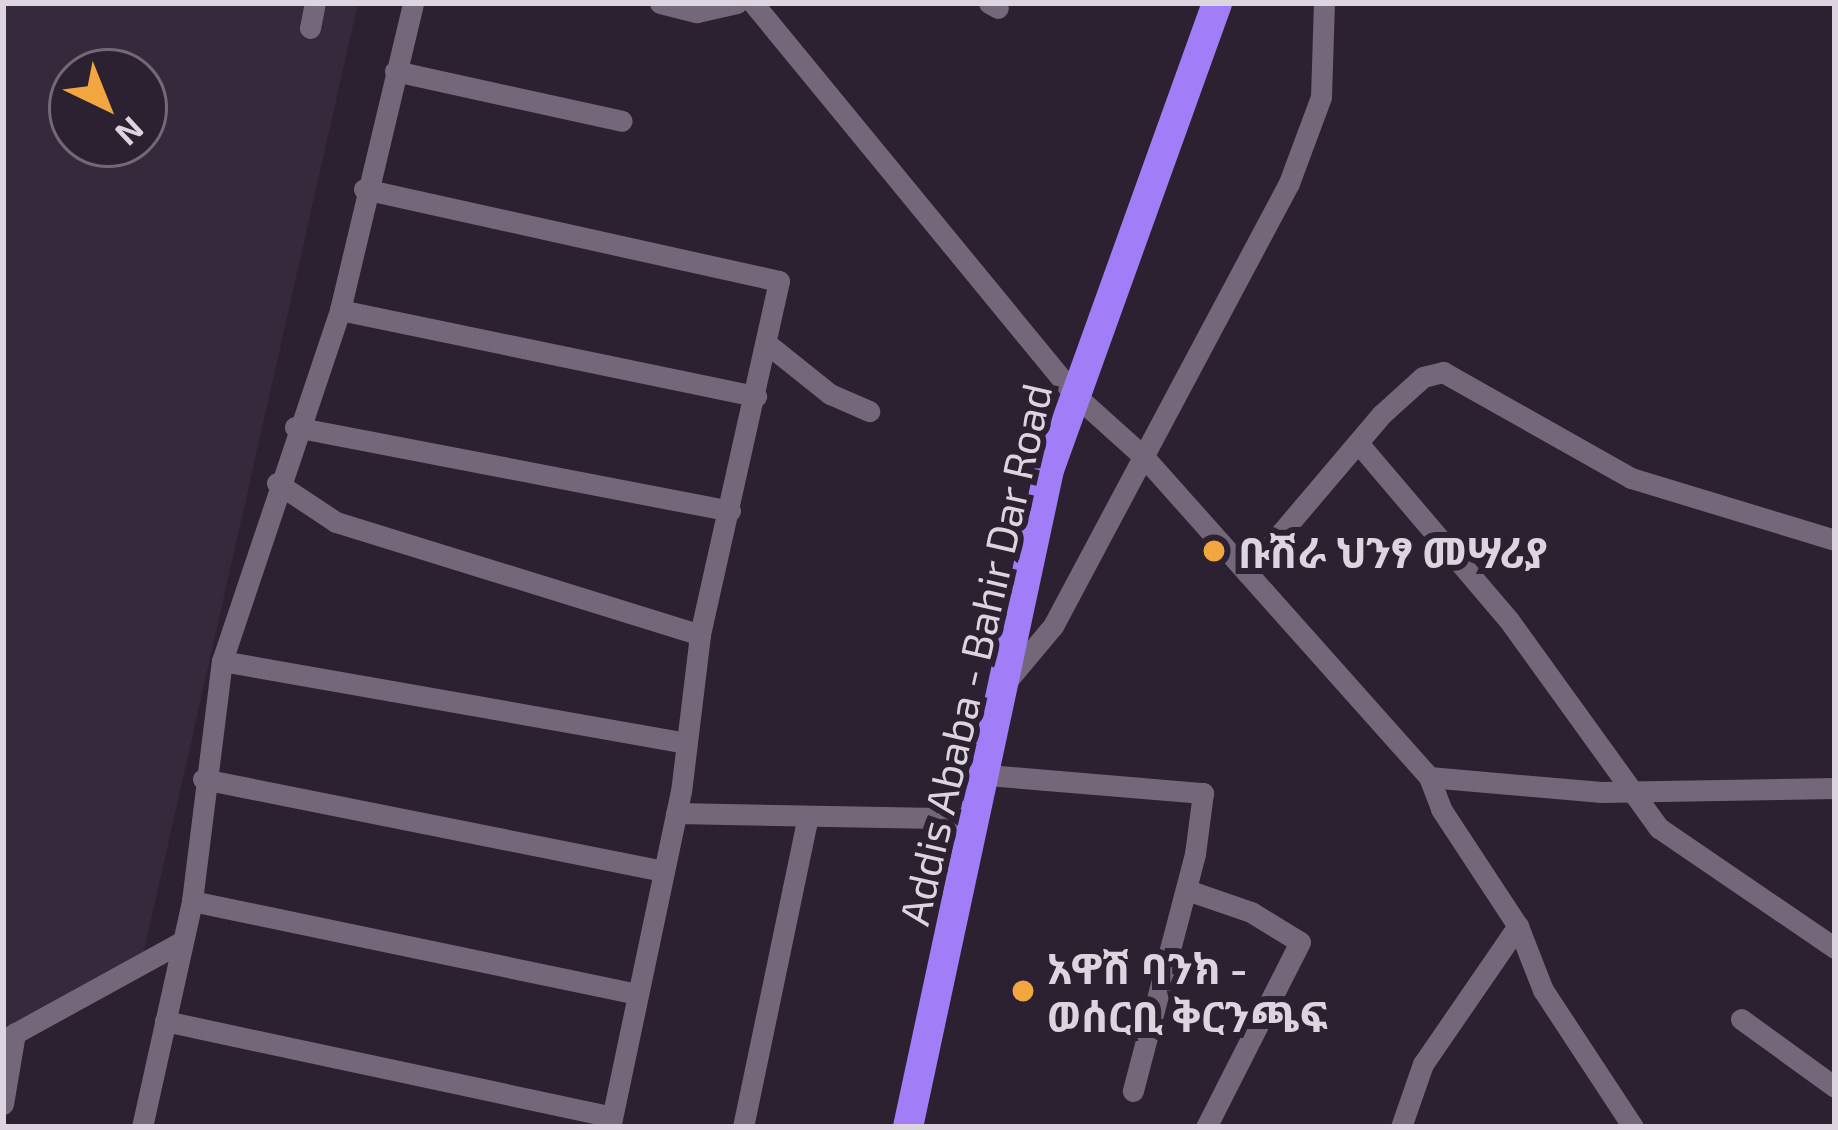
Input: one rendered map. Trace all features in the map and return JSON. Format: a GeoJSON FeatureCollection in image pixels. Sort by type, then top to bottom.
{"type":"FeatureCollection","features":[{"type":"Feature","properties":{"kind":"highway","name":"Addis Ababa - Bahir Dar Road"},"geometry":{"type":"LineString","coordinates":[[908,1127],[1073,394],[1217,3]]}},
{"type":"Feature","properties":{"kind":"street"},"geometry":{"type":"LineString","coordinates":[[310,28],[315,3]]}},
{"type":"Feature","properties":{"kind":"street"},"geometry":{"type":"LineString","coordinates":[[142,1127],[192,901],[203,779],[221,661],[295,427],[340,310],[364,189],[413,3]]}},
{"type":"Feature","properties":{"kind":"street"},"geometry":{"type":"LineString","coordinates":[[660,3],[697,12],[737,3]]}},
{"type":"Feature","properties":{"kind":"street"},"geometry":{"type":"LineString","coordinates":[[753,3],[1073,394],[1144,457],[1429,777],[1441,809],[1518,926],[1543,990],[1633,1127]]}},
{"type":"Feature","properties":{"kind":"street"},"geometry":{"type":"LineString","coordinates":[[1005,684],[1053,626],[1244,279],[1311,133],[1321,98],[1324,3]]}},
{"type":"Feature","properties":{"kind":"street"},"geometry":{"type":"LineString","coordinates":[[395,70],[622,121]]}},
{"type":"Feature","properties":{"kind":"street"},"geometry":{"type":"LineString","coordinates":[[165,1021],[611,1122],[676,813],[700,634],[779,281],[364,189]]}},
{"type":"Feature","properties":{"kind":"street"},"geometry":{"type":"LineString","coordinates":[[340,310],[756,396]]}},
{"type":"Feature","properties":{"kind":"street"},"geometry":{"type":"LineString","coordinates":[[766,343],[830,394],[869,411]]}},
{"type":"Feature","properties":{"kind":"street"},"geometry":{"type":"LineString","coordinates":[[1247,573],[1403,392],[1443,372],[1631,478],[1835,540]]}},
{"type":"Feature","properties":{"kind":"street"},"geometry":{"type":"LineString","coordinates":[[295,427],[730,511]]}},
{"type":"Feature","properties":{"kind":"street"},"geometry":{"type":"LineString","coordinates":[[1358,443],[1508,619],[1659,828],[1835,948]]}},
{"type":"Feature","properties":{"kind":"street"},"geometry":{"type":"LineString","coordinates":[[277,483],[336,522],[700,634]]}},
{"type":"Feature","properties":{"kind":"street"},"geometry":{"type":"LineString","coordinates":[[221,661],[686,743]]}},
{"type":"Feature","properties":{"kind":"street"},"geometry":{"type":"LineString","coordinates":[[986,775],[1203,793],[1186,890],[1133,1091]]}},
{"type":"Feature","properties":{"kind":"street"},"geometry":{"type":"LineString","coordinates":[[1429,777],[1630,791],[1835,788]]}},
{"type":"Feature","properties":{"kind":"street"},"geometry":{"type":"LineString","coordinates":[[203,779],[664,872]]}},
{"type":"Feature","properties":{"kind":"street"},"geometry":{"type":"LineString","coordinates":[[676,813],[977,819]]}},
{"type":"Feature","properties":{"kind":"street"},"geometry":{"type":"LineString","coordinates":[[743,1127],[808,817]]}},
{"type":"Feature","properties":{"kind":"street"},"geometry":{"type":"LineString","coordinates":[[1186,890],[1251,912],[1300,942],[1207,1127]]}},
{"type":"Feature","properties":{"kind":"street"},"geometry":{"type":"LineString","coordinates":[[192,901],[638,994]]}},
{"type":"Feature","properties":{"kind":"street"},"geometry":{"type":"LineString","coordinates":[[1401,1127],[1423,1064],[1518,926]]}},
{"type":"Feature","properties":{"kind":"street"},"geometry":{"type":"LineString","coordinates":[[3,1104],[9,1036],[183,941]]}},
{"type":"Feature","properties":{"kind":"street"},"geometry":{"type":"LineString","coordinates":[[1742,1019],[1835,1087]]}},
{"type":"Feature","properties":{"kind":"shaded area"},"geometry":{"type":"Polygon","coordinates":[[[3,3],[358,3],[143,955],[3,1033],[3,3]]]}},
{"type":"Feature","properties":{"kind":"place","name":"ቡሽራ ህንፃ መሣሪያ"},"geometry":{"type":"Point","coordinates":[1214,551]}},
{"type":"Feature","properties":{"kind":"place","name":"አዋሽ ባንክ - ወሰርቢ ቅርንጫፍ"},"geometry":{"type":"Point","coordinates":[1023,991]}}]}
